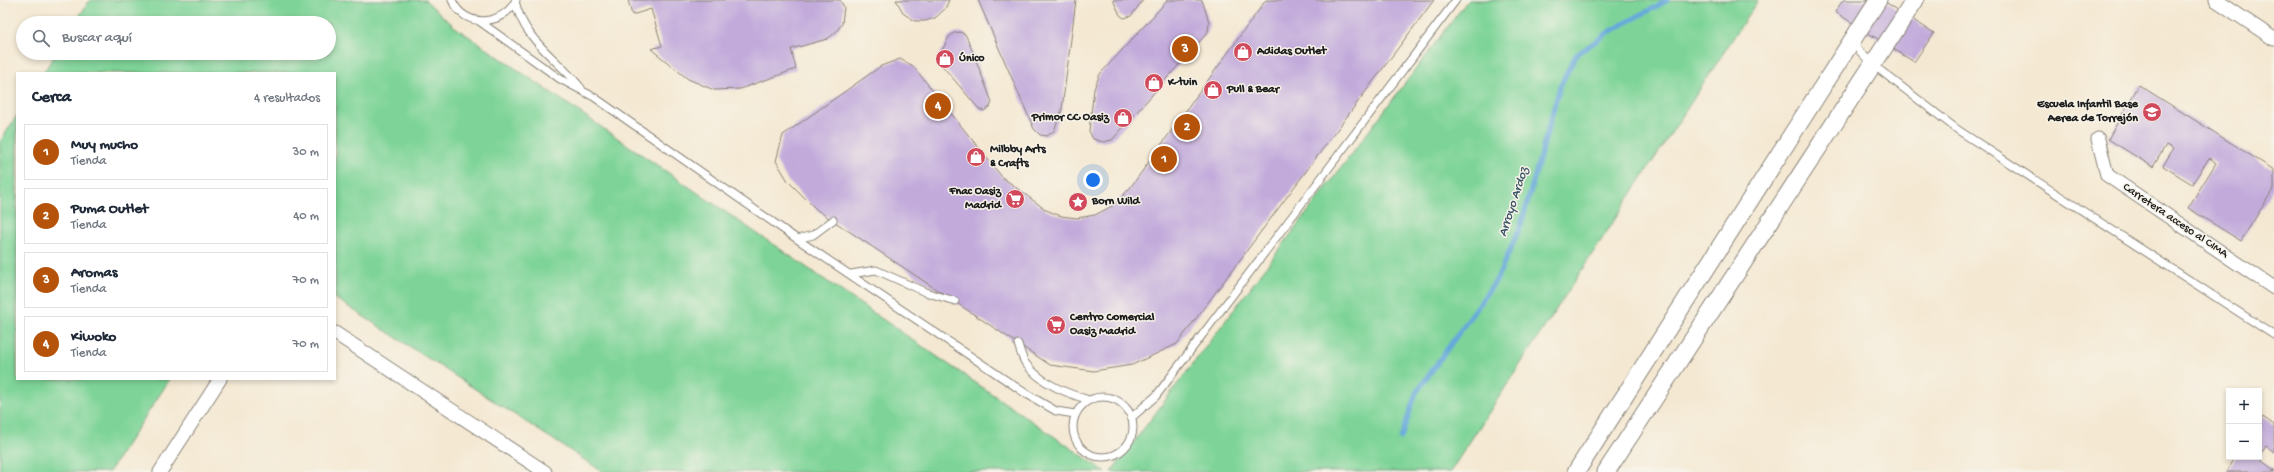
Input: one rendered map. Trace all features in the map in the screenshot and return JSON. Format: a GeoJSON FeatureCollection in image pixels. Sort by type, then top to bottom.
{"type":"FeatureCollection","features":[{"type":"Feature","properties":{"kind":"street"},"geometry":{"type":"LineString","coordinates":[[1576,472],[1878,0]]}},
{"type":"Feature","properties":{"kind":"street"},"geometry":{"type":"LineString","coordinates":[[1606,472],[1915,0]]}},
{"type":"Feature","properties":{"kind":"street"},"geometry":{"type":"LineString","coordinates":[[2216,0],[2274,39]]}},
{"type":"Feature","properties":{"kind":"street","name":"Carretera acceso al CIMA"},"geometry":{"type":"LineString","coordinates":[[2098,139],[2107,175],[2274,288]]}},
{"type":"Feature","properties":{"kind":"street"},"geometry":{"type":"LineString","coordinates":[[336,334],[545,472]]}},
{"type":"Feature","properties":{"kind":"street"},"geometry":{"type":"LineString","coordinates":[[160,472],[219,380]]}},
{"type":"Feature","properties":{"kind":"lane"},"geometry":{"type":"LineString","coordinates":[[452,0],[459,11],[468,18],[479,21],[490,21],[500,17],[509,11],[516,1]]}},
{"type":"Feature","properties":{"kind":"lane"},"geometry":{"type":"LineString","coordinates":[[1131,418],[1156,396],[1456,0]]}},
{"type":"Feature","properties":{"kind":"lane"},"geometry":{"type":"LineString","coordinates":[[516,1],[519,16],[528,34],[568,72],[582,90]]}},
{"type":"Feature","properties":{"kind":"lane"},"geometry":{"type":"LineString","coordinates":[[479,21],[560,79],[582,90],[797,239],[851,274],[1025,393],[1056,411],[1075,414]]}},
{"type":"Feature","properties":{"kind":"lane"},"geometry":{"type":"LineString","coordinates":[[1850,42],[1872,64],[1958,130],[2274,335]]}},
{"type":"Feature","properties":{"kind":"lane"},"geometry":{"type":"LineString","coordinates":[[797,239],[813,235],[833,220]]}},
{"type":"Feature","properties":{"kind":"lane"},"geometry":{"type":"LineString","coordinates":[[851,274],[876,270],[925,292],[955,301]]}},
{"type":"Feature","properties":{"kind":"lane"},"geometry":{"type":"LineString","coordinates":[[1018,344],[1025,363],[1042,380],[1068,393],[1089,400]]}},
{"type":"Feature","properties":{"kind":"lane"},"geometry":{"type":"LineString","coordinates":[[1099,397],[1114,399],[1126,408],[1131,418],[1132,432],[1126,445],[1111,456],[1101,456],[1087,452],[1077,442],[1073,433],[1075,414],[1081,406],[1089,400],[1099,397]]}},
{"type":"Feature","properties":{"kind":"green space"},"geometry":{"type":"Polygon","coordinates":[[[90,0],[425,0],[455,27],[1106,472],[603,472],[336,299],[336,72],[44,72],[51,60],[336,60],[336,16],[80,16],[90,0]]]}},
{"type":"Feature","properties":{"kind":"green space"},"geometry":{"type":"Polygon","coordinates":[[[1468,0],[1758,0],[1450,472],[1111,472],[1468,0]]]}},
{"type":"Feature","properties":{"kind":"green space"},"geometry":{"type":"Polygon","coordinates":[[[16,117],[16,380],[169,380],[109,472],[0,472],[0,142],[16,117]]]}},
{"type":"Feature","properties":{"kind":"building"},"geometry":{"type":"Polygon","coordinates":[[[628,0],[840,0],[844,7],[842,24],[835,33],[827,39],[791,49],[796,69],[740,89],[714,90],[688,79],[651,49],[662,46],[651,9],[632,15],[628,0]]]}},
{"type":"Feature","properties":{"kind":"building"},"geometry":{"type":"Polygon","coordinates":[[[896,0],[949,0],[945,9],[935,18],[925,21],[915,21],[904,14],[896,0]]]}},
{"type":"Feature","properties":{"kind":"building"},"geometry":{"type":"Polygon","coordinates":[[[978,0],[1076,0],[1062,109],[1054,131],[1047,136],[1040,135],[1034,129],[978,0]]]}},
{"type":"Feature","properties":{"kind":"building"},"geometry":{"type":"Polygon","coordinates":[[[1113,0],[1143,0],[1131,16],[1124,18],[1120,15],[1113,0]]]}},
{"type":"Feature","properties":{"kind":"building"},"geometry":{"type":"Polygon","coordinates":[[[1168,0],[1202,0],[1209,22],[1208,32],[1112,140],[1103,142],[1093,139],[1089,131],[1094,89],[1100,74],[1168,0]]]}},
{"type":"Feature","properties":{"kind":"building"},"geometry":{"type":"Polygon","coordinates":[[[1266,0],[1434,0],[1177,344],[1132,365],[1094,371],[1050,365],[817,210],[788,181],[776,161],[783,135],[881,66],[900,59],[913,66],[1002,177],[1046,210],[1061,216],[1077,218],[1095,215],[1114,205],[1130,188],[1266,0]]]}},
{"type":"Feature","properties":{"kind":"building"},"geometry":{"type":"Polygon","coordinates":[[[1843,0],[1882,0],[1934,33],[1914,62],[1835,12],[1843,0]]]}},
{"type":"Feature","properties":{"kind":"building"},"geometry":{"type":"Polygon","coordinates":[[[960,32],[965,34],[968,40],[992,102],[990,107],[984,111],[979,109],[939,62],[939,56],[949,37],[954,33],[960,32]]]}},
{"type":"Feature","properties":{"kind":"building"},"geometry":{"type":"Polygon","coordinates":[[[2139,85],[2274,170],[2274,188],[2241,241],[2188,208],[2216,163],[2209,158],[2192,184],[2163,166],[2173,149],[2166,145],[2153,167],[2108,139],[2139,85]]]}},
{"type":"Feature","properties":{"kind":"building"},"geometry":{"type":"Polygon","coordinates":[[[2263,417],[2274,425],[2274,452],[2266,446],[2262,452],[2263,417]]]}},
{"type":"Feature","properties":{"kind":"building"},"geometry":{"type":"Polygon","coordinates":[[[2234,460],[2261,460],[2274,470],[2274,472],[2226,472],[2234,460]]]}},
{"type":"Feature","properties":{"kind":"waterway","name":"Arroyo Ardoz"},"geometry":{"type":"LineString","coordinates":[[1401,438],[1416,393],[1497,279],[1521,225],[1560,86],[1576,55],[1609,32],[1668,0]]}},
{"type":"Feature","properties":{"kind":"place","name":"Aromas"},"geometry":{"type":"Point","coordinates":[1185,49]}},
{"type":"Feature","properties":{"kind":"place","name":"Adidas Outlet"},"geometry":{"type":"Point","coordinates":[1243,52]}},
{"type":"Feature","properties":{"kind":"place","name":"Único"},"geometry":{"type":"Point","coordinates":[945,59]}},
{"type":"Feature","properties":{"kind":"place","name":"K-tuin"},"geometry":{"type":"Point","coordinates":[1154,83]}},
{"type":"Feature","properties":{"kind":"place","name":"Pull & Bear"},"geometry":{"type":"Point","coordinates":[1213,90]}},
{"type":"Feature","properties":{"kind":"place","name":"Kiwoko"},"geometry":{"type":"Point","coordinates":[938,106]}},
{"type":"Feature","properties":{"kind":"place","name":"Escuela Infantil Base Aerea de Torrejón"},"geometry":{"type":"Point","coordinates":[2152,112]}},
{"type":"Feature","properties":{"kind":"place","name":"Primor CC Oasiz"},"geometry":{"type":"Point","coordinates":[1123,118]}},
{"type":"Feature","properties":{"kind":"place","name":"Puma Outlet"},"geometry":{"type":"Point","coordinates":[1187,127]}},
{"type":"Feature","properties":{"kind":"place","name":"Milbby Arts & Crafts"},"geometry":{"type":"Point","coordinates":[976,157]}},
{"type":"Feature","properties":{"kind":"place","name":"Muy mucho"},"geometry":{"type":"Point","coordinates":[1164,159]}},
{"type":"Feature","properties":{"kind":"place","name":"Fnac Oasiz Madrid"},"geometry":{"type":"Point","coordinates":[1015,199]}},
{"type":"Feature","properties":{"kind":"place","name":"Born Wild"},"geometry":{"type":"Point","coordinates":[1078,202]}},
{"type":"Feature","properties":{"kind":"place","name":"Centro Comercial Oasiz Madrid"},"geometry":{"type":"Point","coordinates":[1056,325]}}]}
